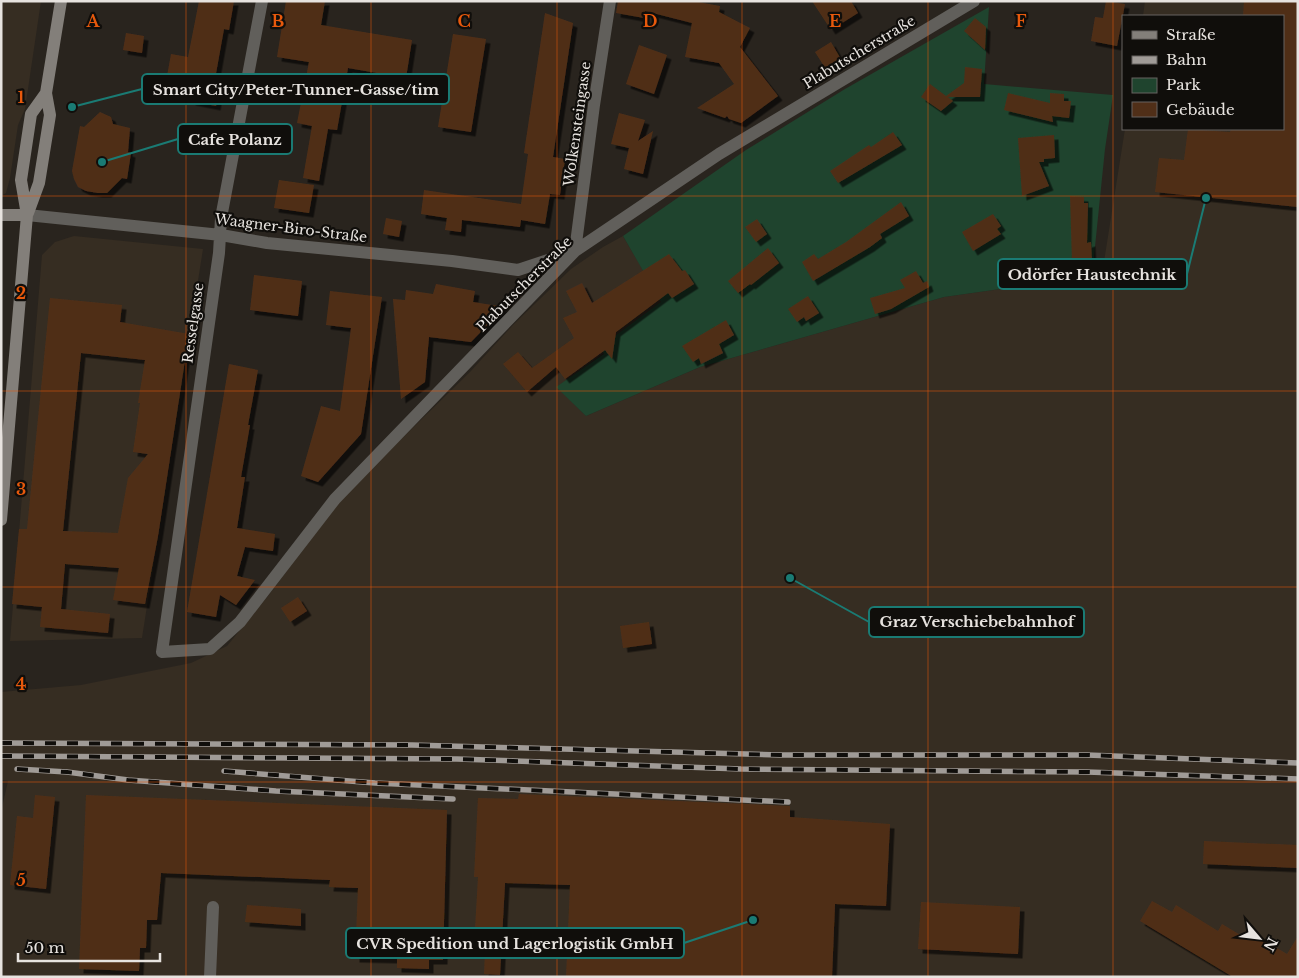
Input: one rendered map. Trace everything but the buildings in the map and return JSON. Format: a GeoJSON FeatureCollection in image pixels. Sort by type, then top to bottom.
{"type":"FeatureCollection","features":[{"type":"Feature","properties":{"kind":"main road"},"geometry":{"type":"LineString","coordinates":[[27,216],[39,183],[50,115],[46,93],[61,1]]}},
{"type":"Feature","properties":{"kind":"main road"},"geometry":{"type":"LineString","coordinates":[[1,520],[27,216],[21,180],[31,114],[46,93]]}},
{"type":"Feature","properties":{"kind":"main road","name":"Waagner-Biro-Straße"},"geometry":{"type":"LineString","coordinates":[[1,215],[27,216]]}},
{"type":"Feature","properties":{"kind":"street","name":"Resselgasse"},"geometry":{"type":"LineString","coordinates":[[162,652],[221,234],[221,218],[262,1]]}},
{"type":"Feature","properties":{"kind":"street","name":"Wolkensteingasse"},"geometry":{"type":"LineString","coordinates":[[575,252],[594,104],[610,1]]}},
{"type":"Feature","properties":{"kind":"street","name":"Plabutscherstraße"},"geometry":{"type":"LineString","coordinates":[[162,652],[210,649],[240,622],[335,499],[575,252],[719,154],[974,1]]}},
{"type":"Feature","properties":{"kind":"street","name":"Waagner-Biro-Straße"},"geometry":{"type":"LineString","coordinates":[[27,216],[221,234],[266,243],[452,261],[518,270],[575,252]]}},
{"type":"Feature","properties":{"kind":"street"},"geometry":{"type":"LineString","coordinates":[[210,977],[213,907]]}},
{"type":"Feature","properties":{"kind":"shaded area"},"geometry":{"type":"Polygon","coordinates":[[[1,1],[41,1],[25,109],[18,125],[6,193],[1,196],[1,1]]]}},
{"type":"Feature","properties":{"kind":"shaded area"},"geometry":{"type":"Polygon","coordinates":[[[1145,1],[1298,1],[1298,977],[1,977],[1,812],[8,781],[1,780],[1,692],[81,685],[191,663],[227,646],[268,596],[345,494],[470,372],[513,325],[571,269],[623,236],[662,302],[600,347],[604,353],[557,387],[586,416],[700,367],[944,297],[1092,276],[1103,268],[1125,130],[1284,130],[1284,15],[1143,15],[1145,1]]]}},
{"type":"Feature","properties":{"kind":"shaded area"},"geometry":{"type":"Polygon","coordinates":[[[74,236],[203,249],[142,638],[10,641],[42,255],[55,242],[74,236]]]}},
{"type":"Feature","properties":{"kind":"green space"},"geometry":{"type":"Polygon","coordinates":[[[989,7],[984,84],[1113,95],[1105,149],[1092,276],[944,297],[700,367],[586,416],[556,387],[604,354],[600,347],[661,302],[623,236],[746,150],[845,89],[989,7]]]}},
{"type":"Feature","properties":{"kind":"railway"},"geometry":{"type":"LineString","coordinates":[[1,743],[412,745],[780,755],[1087,755],[1298,763]]}},
{"type":"Feature","properties":{"kind":"railway"},"geometry":{"type":"LineString","coordinates":[[1,756],[457,759],[741,769],[1087,772],[1298,779]]}},
{"type":"Feature","properties":{"kind":"railway"},"geometry":{"type":"LineString","coordinates":[[17,769],[67,772],[128,780],[276,791],[453,799]]}},
{"type":"Feature","properties":{"kind":"railway"},"geometry":{"type":"LineString","coordinates":[[224,771],[375,783],[788,802]]}},
{"type":"Feature","properties":{"kind":"place","name":"Smart City/Peter-Tunner-Gasse/tim"},"geometry":{"type":"Point","coordinates":[72,107]}},
{"type":"Feature","properties":{"kind":"place","name":"Cafe Polanz"},"geometry":{"type":"Point","coordinates":[102,162]}},
{"type":"Feature","properties":{"kind":"place","name":"Odörfer Haustechnik"},"geometry":{"type":"Point","coordinates":[1206,198]}},
{"type":"Feature","properties":{"kind":"place","name":"Graz Verschiebebahnhof"},"geometry":{"type":"Point","coordinates":[790,578]}},
{"type":"Feature","properties":{"kind":"place","name":"CVR Spedition und Lagerlogistik GmbH"},"geometry":{"type":"Point","coordinates":[753,920]}}]}
